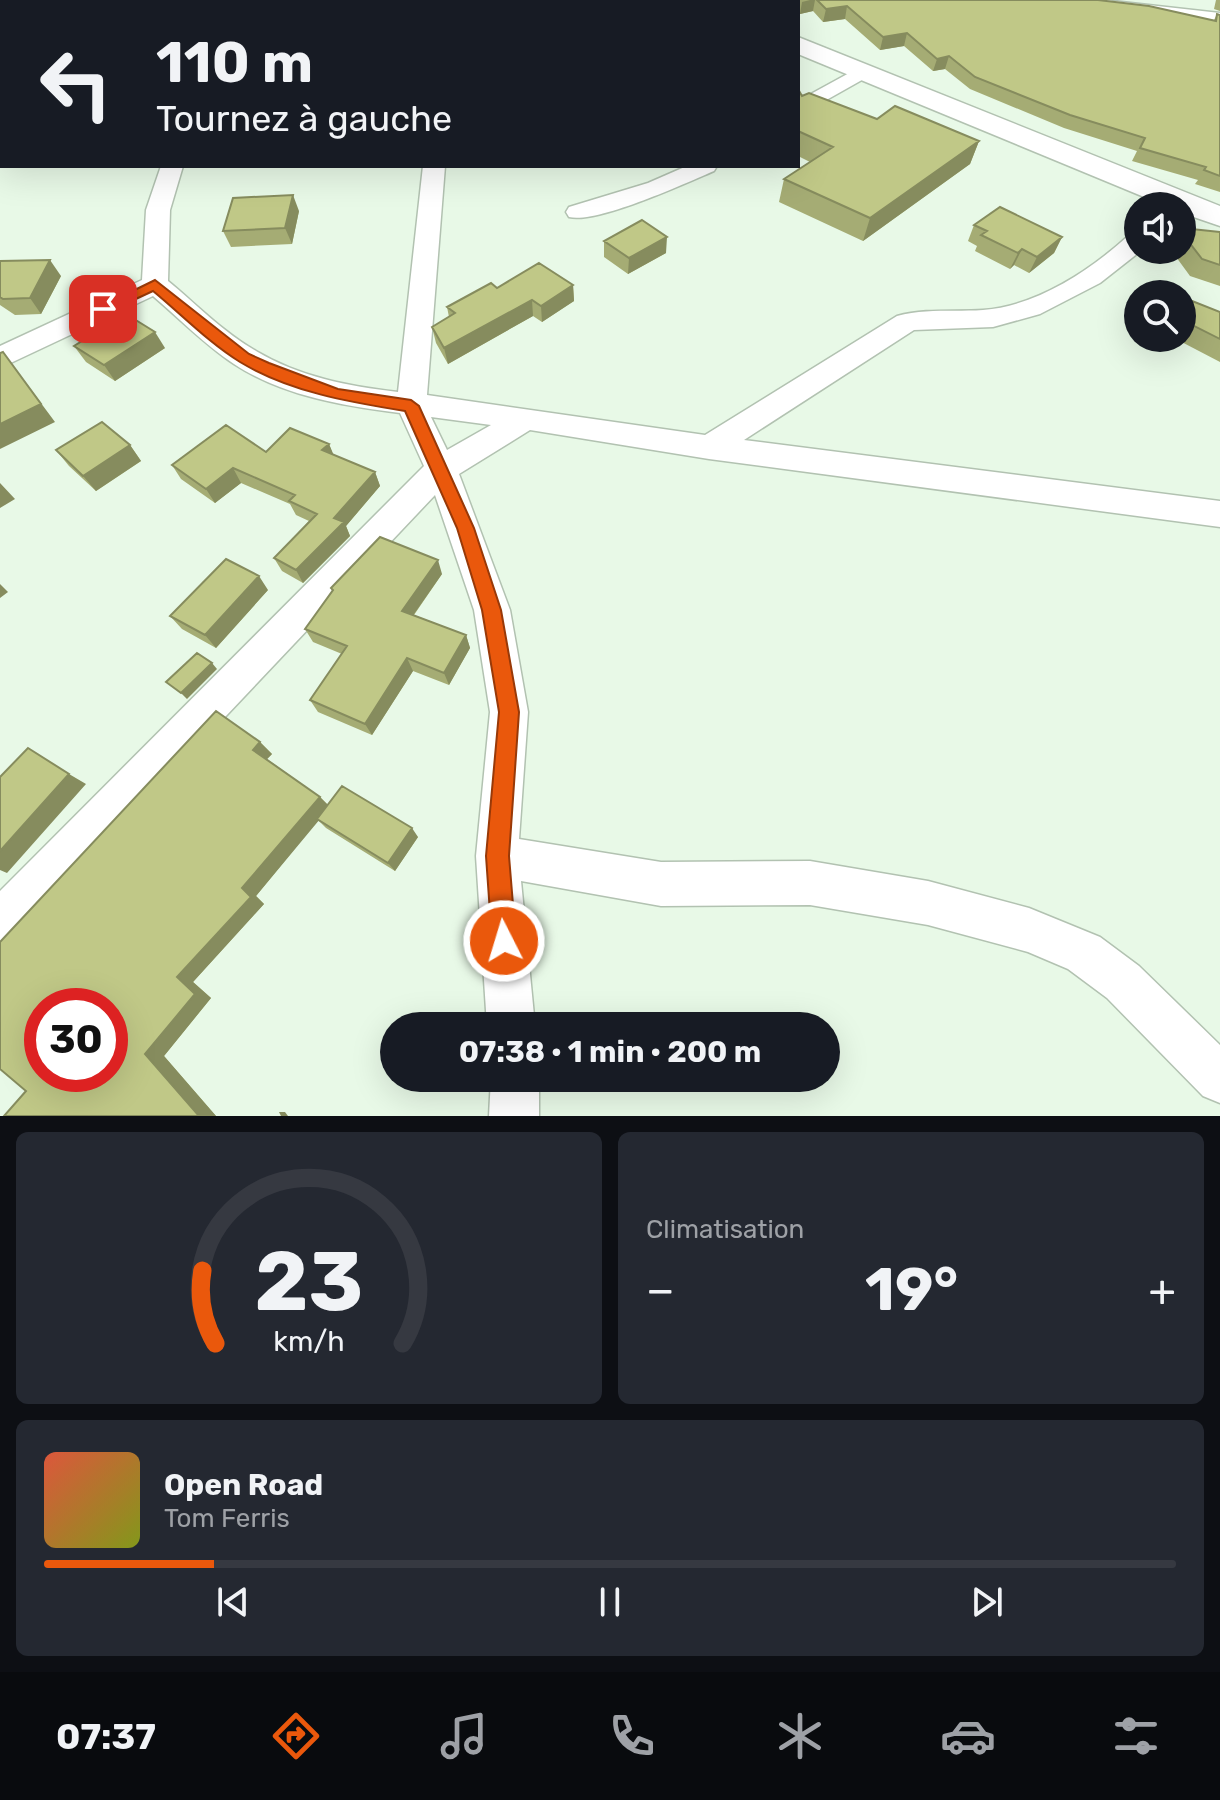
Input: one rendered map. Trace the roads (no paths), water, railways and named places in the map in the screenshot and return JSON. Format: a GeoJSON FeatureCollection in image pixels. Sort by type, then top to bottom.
{"type":"FeatureCollection","features":[{"type":"Feature","properties":{"kind":"street"},"geometry":{"type":"LineString","coordinates":[[1056,0],[1220,19]]}},
{"type":"Feature","properties":{"kind":"street"},"geometry":{"type":"LineString","coordinates":[[800,46],[1146,192]]}},
{"type":"Feature","properties":{"kind":"street"},"geometry":{"type":"LineString","coordinates":[[800,109],[862,72]]}},
{"type":"Feature","properties":{"kind":"street"},"geometry":{"type":"LineString","coordinates":[[171,168],[161,190],[154,221],[155,284],[244,357],[336,395],[526,418],[709,447],[1220,514]]}},
{"type":"Feature","properties":{"kind":"street"},"geometry":{"type":"LineString","coordinates":[[434,168],[411,406],[465,528],[492,610],[509,712],[497,856],[510,1012]]}},
{"type":"Feature","properties":{"kind":"street"},"geometry":{"type":"LineString","coordinates":[[578,212],[656,188],[701,168]]}},
{"type":"Feature","properties":{"kind":"street"},"geometry":{"type":"LineString","coordinates":[[1196,210],[1220,217]]}},
{"type":"Feature","properties":{"kind":"street"},"geometry":{"type":"LineString","coordinates":[[709,447],[907,322],[990,319],[1031,308],[1086,279],[1124,250]]}},
{"type":"Feature","properties":{"kind":"street"},"geometry":{"type":"LineString","coordinates":[[0,358],[155,284]]}},
{"type":"Feature","properties":{"kind":"street"},"geometry":{"type":"LineString","coordinates":[[0,922],[441,469],[526,418]]}},
{"type":"Feature","properties":{"kind":"street"},"geometry":{"type":"LineString","coordinates":[[497,856],[661,884],[810,883],[928,903],[1029,930],[1084,953],[1123,982],[1220,1079]]}},
{"type":"Feature","properties":{"kind":"street"},"geometry":{"type":"LineString","coordinates":[[514,1116],[515,1092]]}}]}
